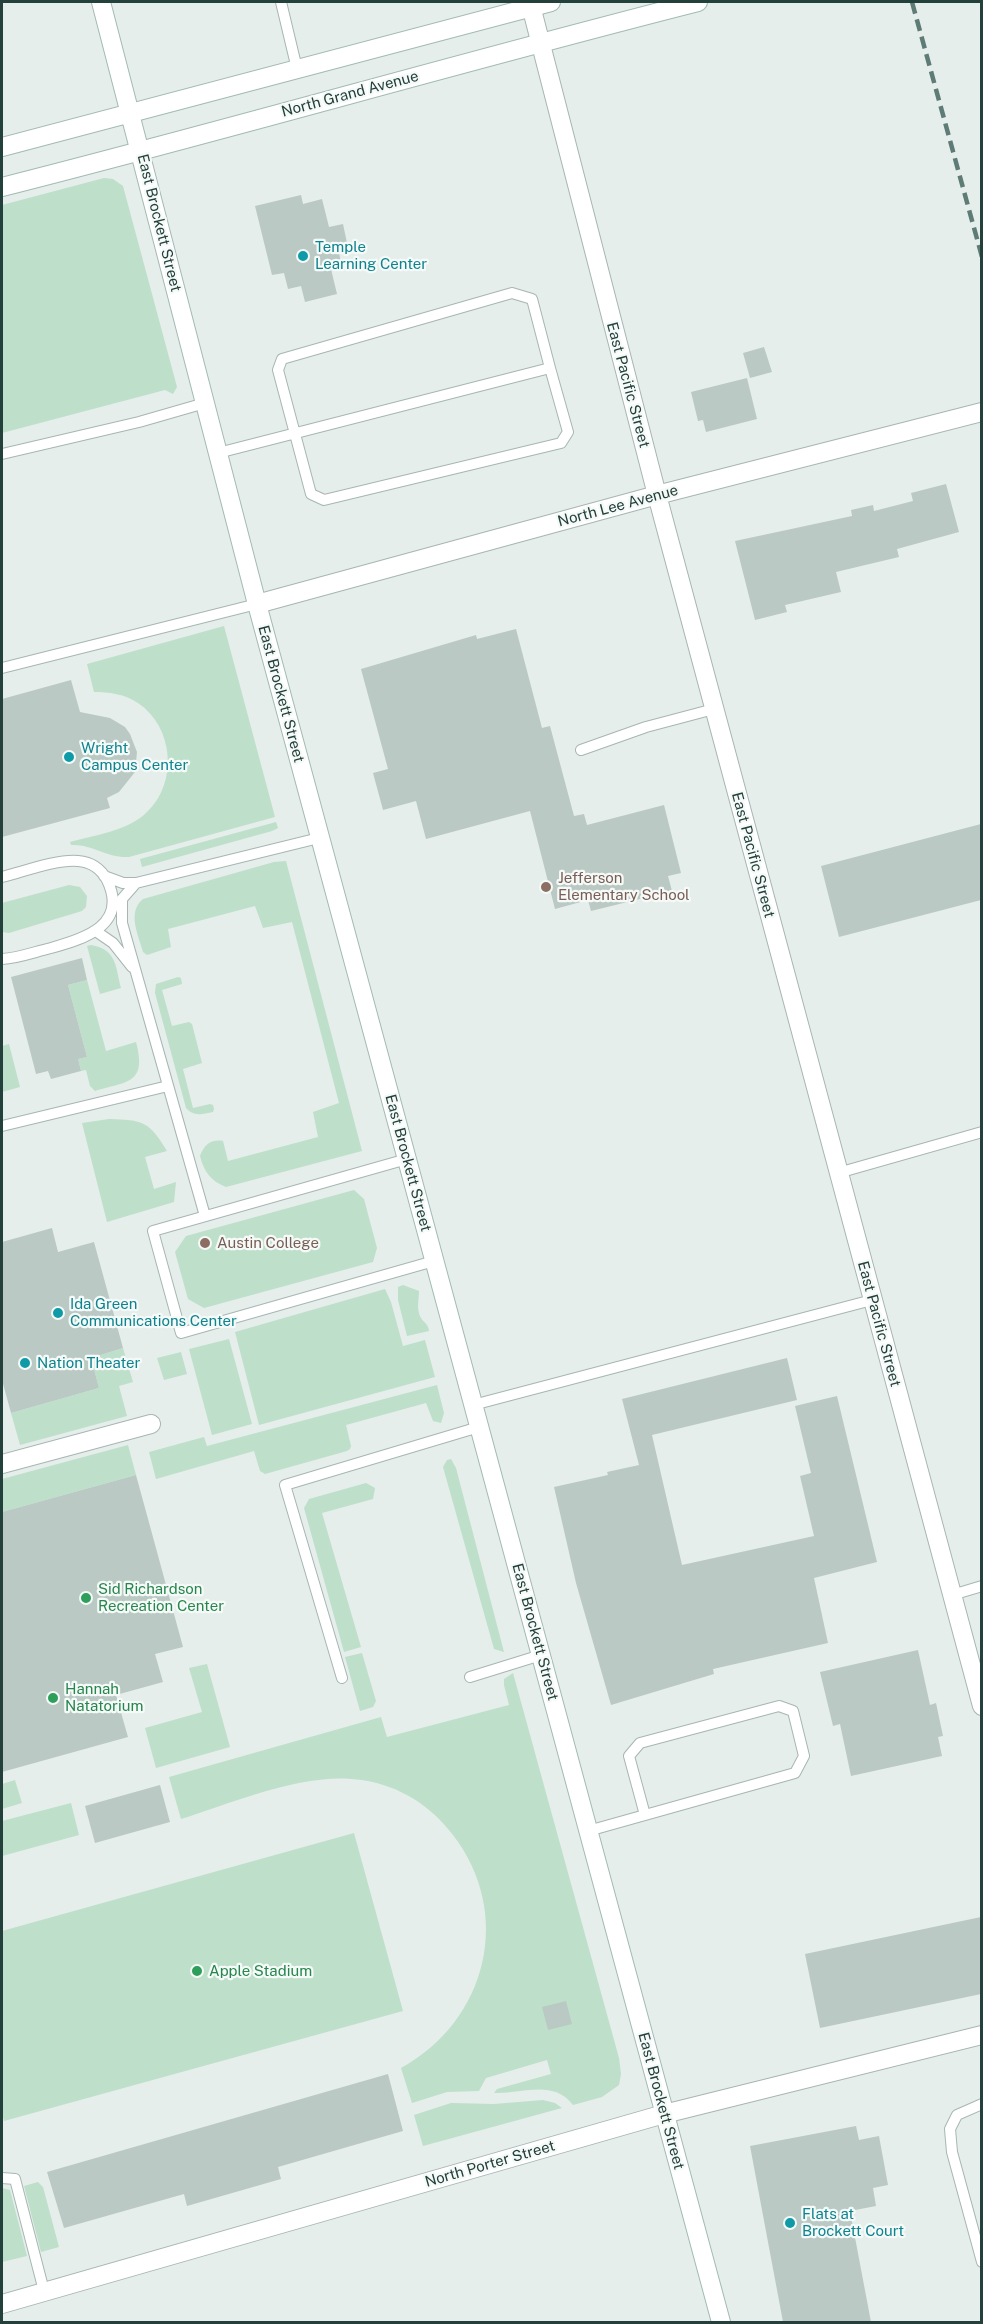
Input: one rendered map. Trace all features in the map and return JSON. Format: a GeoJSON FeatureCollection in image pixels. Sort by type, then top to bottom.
{"type":"FeatureCollection","features":[{"type":"Feature","properties":{"kind":"street","name":"East Brockett Street"},"geometry":{"type":"LineString","coordinates":[[102,2],[319,838],[721,2322]]}},
{"type":"Feature","properties":{"kind":"street"},"geometry":{"type":"LineString","coordinates":[[2,147],[131,114],[531,4],[551,2]]}},
{"type":"Feature","properties":{"kind":"street","name":"North Grand Avenue"},"geometry":{"type":"LineString","coordinates":[[2,187],[141,152],[539,42],[698,2]]}},
{"type":"Feature","properties":{"kind":"street","name":"East Pacific Street"},"geometry":{"type":"LineString","coordinates":[[531,4],[657,495],[981,1706]]}},
{"type":"Feature","properties":{"kind":"street","name":"North Lee Avenue"},"geometry":{"type":"LineString","coordinates":[[257,604],[657,495],[981,412]]}},
{"type":"Feature","properties":{"kind":"street"},"geometry":{"type":"LineString","coordinates":[[2,1464],[150,1424]]}},
{"type":"Feature","properties":{"kind":"street","name":"North Porter Street"},"geometry":{"type":"LineString","coordinates":[[2,2304],[664,2114],[981,2035]]}},
{"type":"Feature","properties":{"kind":"lane"},"geometry":{"type":"LineString","coordinates":[[281,2],[297,69]]}},
{"type":"Feature","properties":{"kind":"lane"},"geometry":{"type":"LineString","coordinates":[[512,294],[532,299],[550,368],[568,432],[561,443],[324,500],[311,494],[278,370],[282,359],[512,294]]}},
{"type":"Feature","properties":{"kind":"lane"},"geometry":{"type":"LineString","coordinates":[[218,453],[550,368]]}},
{"type":"Feature","properties":{"kind":"lane"},"geometry":{"type":"LineString","coordinates":[[2,454],[139,422],[205,403]]}},
{"type":"Feature","properties":{"kind":"lane"},"geometry":{"type":"LineString","coordinates":[[2,668],[257,604]]}},
{"type":"Feature","properties":{"kind":"lane"},"geometry":{"type":"LineString","coordinates":[[581,750],[646,727],[714,709]]}},
{"type":"Feature","properties":{"kind":"lane"},"geometry":{"type":"LineString","coordinates":[[104,876],[123,883],[136,883],[319,838]]}},
{"type":"Feature","properties":{"kind":"lane"},"geometry":{"type":"LineString","coordinates":[[2,877],[61,862],[77,861],[93,864],[104,876],[112,890],[112,906],[107,920],[97,932],[15,958],[2,959]]}},
{"type":"Feature","properties":{"kind":"lane"},"geometry":{"type":"LineString","coordinates":[[136,883],[122,899],[122,922],[205,1216]]}},
{"type":"Feature","properties":{"kind":"lane"},"geometry":{"type":"LineString","coordinates":[[97,932],[113,943],[136,971]]}},
{"type":"Feature","properties":{"kind":"lane"},"geometry":{"type":"LineString","coordinates":[[2,1126],[168,1086]]}},
{"type":"Feature","properties":{"kind":"lane"},"geometry":{"type":"LineString","coordinates":[[838,1173],[981,1132]]}},
{"type":"Feature","properties":{"kind":"lane"},"geometry":{"type":"LineString","coordinates":[[407,1159],[153,1231],[181,1333],[434,1261]]}},
{"type":"Feature","properties":{"kind":"lane"},"geometry":{"type":"LineString","coordinates":[[473,1405],[872,1300]]}},
{"type":"Feature","properties":{"kind":"lane"},"geometry":{"type":"LineString","coordinates":[[342,1678],[285,1485],[479,1427]]}},
{"type":"Feature","properties":{"kind":"lane"},"geometry":{"type":"LineString","coordinates":[[952,1595],[981,1586]]}},
{"type":"Feature","properties":{"kind":"lane"},"geometry":{"type":"LineString","coordinates":[[470,1677],[541,1655]]}},
{"type":"Feature","properties":{"kind":"lane"},"geometry":{"type":"LineString","coordinates":[[588,1831],[795,1773],[804,1756],[793,1711],[778,1706],[640,1743],[629,1756],[645,1815]]}},
{"type":"Feature","properties":{"kind":"lane"},"geometry":{"type":"LineString","coordinates":[[981,2104],[957,2115],[950,2129],[952,2152],[981,2262]]}},
{"type":"Feature","properties":{"kind":"lane"},"geometry":{"type":"LineString","coordinates":[[2,2178],[15,2179],[44,2291]]}},
{"type":"Feature","properties":{"kind":"green space"},"geometry":{"type":"Polygon","coordinates":[[[104,178],[113,179],[123,186],[177,387],[173,394],[165,390],[2,433],[2,205],[104,178]]]}},
{"type":"Feature","properties":{"kind":"green space"},"geometry":{"type":"Polygon","coordinates":[[[224,626],[275,817],[129,857],[71,845],[70,842],[121,828],[147,812],[157,800],[164,786],[167,771],[168,756],[165,740],[150,713],[128,697],[94,692],[87,664],[224,626]]]}},
{"type":"Feature","properties":{"kind":"green space"},"geometry":{"type":"Polygon","coordinates":[[[276,822],[278,828],[272,831],[142,867],[140,859],[276,822]]]}},
{"type":"Feature","properties":{"kind":"green space"},"geometry":{"type":"Polygon","coordinates":[[[286,861],[362,1151],[226,1187],[212,1179],[204,1167],[200,1156],[208,1144],[223,1141],[228,1161],[318,1137],[313,1112],[339,1103],[292,922],[263,928],[255,906],[168,929],[171,947],[147,955],[143,952],[135,924],[136,910],[143,899],[274,862],[286,861]]]}},
{"type":"Feature","properties":{"kind":"green space"},"geometry":{"type":"Polygon","coordinates":[[[69,885],[80,887],[87,896],[86,907],[82,911],[9,933],[2,932],[2,903],[69,885]]]}},
{"type":"Feature","properties":{"kind":"green space"},"geometry":{"type":"Polygon","coordinates":[[[87,946],[100,947],[114,960],[121,988],[100,994],[87,946]]]}},
{"type":"Feature","properties":{"kind":"green space"},"geometry":{"type":"Polygon","coordinates":[[[181,978],[182,984],[162,990],[172,1026],[189,1022],[192,1024],[202,1063],[183,1069],[193,1108],[210,1104],[213,1105],[213,1112],[195,1114],[186,1108],[155,993],[156,984],[181,978]]]}},
{"type":"Feature","properties":{"kind":"green space"},"geometry":{"type":"Polygon","coordinates":[[[87,980],[106,1051],[136,1042],[139,1056],[137,1073],[132,1078],[95,1091],[90,1086],[86,1070],[81,1071],[78,1059],[87,1057],[68,985],[87,980]]]}},
{"type":"Feature","properties":{"kind":"green space"},"geometry":{"type":"Polygon","coordinates":[[[9,1044],[20,1087],[2,1092],[2,1046],[9,1044]]]}},
{"type":"Feature","properties":{"kind":"green space"},"geometry":{"type":"Polygon","coordinates":[[[109,1119],[138,1122],[155,1133],[167,1151],[145,1157],[154,1189],[176,1182],[174,1202],[107,1222],[82,1123],[109,1119]]]}},
{"type":"Feature","properties":{"kind":"green space"},"geometry":{"type":"Polygon","coordinates":[[[354,1190],[364,1199],[377,1248],[373,1262],[204,1308],[188,1299],[175,1252],[186,1236],[354,1190]]]}},
{"type":"Feature","properties":{"kind":"green space"},"geometry":{"type":"Polygon","coordinates":[[[403,1285],[419,1291],[419,1311],[429,1331],[407,1336],[398,1300],[398,1287],[403,1285]]]}},
{"type":"Feature","properties":{"kind":"green space"},"geometry":{"type":"Polygon","coordinates":[[[385,1289],[391,1302],[403,1346],[425,1340],[435,1377],[259,1425],[235,1332],[385,1289]]]}},
{"type":"Feature","properties":{"kind":"green space"},"geometry":{"type":"Polygon","coordinates":[[[229,1339],[252,1424],[212,1435],[189,1349],[229,1339]]]}},
{"type":"Feature","properties":{"kind":"green space"},"geometry":{"type":"Polygon","coordinates":[[[123,1348],[133,1382],[119,1386],[127,1416],[20,1445],[11,1413],[99,1388],[91,1358],[123,1348]]]}},
{"type":"Feature","properties":{"kind":"green space"},"geometry":{"type":"Polygon","coordinates":[[[181,1352],[187,1374],[164,1380],[157,1358],[181,1352]]]}},
{"type":"Feature","properties":{"kind":"green space"},"geometry":{"type":"Polygon","coordinates":[[[437,1385],[444,1413],[441,1423],[433,1421],[426,1403],[346,1425],[351,1446],[347,1451],[265,1474],[260,1471],[254,1451],[156,1479],[149,1452],[204,1437],[207,1446],[437,1385]]]}},
{"type":"Feature","properties":{"kind":"green space"},"geometry":{"type":"Polygon","coordinates":[[[128,1445],[136,1475],[2,1512],[2,1479],[128,1445]]]}},
{"type":"Feature","properties":{"kind":"green space"},"geometry":{"type":"Polygon","coordinates":[[[451,1459],[456,1468],[504,1652],[494,1649],[443,1467],[447,1460],[451,1459]]]}},
{"type":"Feature","properties":{"kind":"green space"},"geometry":{"type":"Polygon","coordinates":[[[366,1483],[375,1488],[373,1499],[322,1513],[361,1647],[344,1652],[304,1508],[309,1499],[366,1483]]]}},
{"type":"Feature","properties":{"kind":"green space"},"geometry":{"type":"Polygon","coordinates":[[[362,1653],[376,1701],[373,1707],[360,1711],[345,1657],[362,1653]]]}},
{"type":"Feature","properties":{"kind":"green space"},"geometry":{"type":"Polygon","coordinates":[[[207,1664],[230,1747],[156,1768],[145,1728],[202,1712],[189,1668],[207,1664]]]}},
{"type":"Feature","properties":{"kind":"green space"},"geometry":{"type":"Polygon","coordinates":[[[513,1673],[619,2058],[621,2074],[619,2085],[602,2097],[573,2105],[565,2097],[547,2090],[494,2093],[497,2089],[551,2074],[547,2060],[486,2078],[479,2091],[447,2092],[412,2103],[401,2068],[430,2048],[454,2023],[471,1994],[482,1964],[486,1931],[483,1898],[472,1866],[453,1835],[444,1824],[413,1798],[376,1783],[340,1778],[317,1780],[270,1790],[181,1819],[169,1777],[381,1717],[387,1737],[509,1705],[504,1679],[513,1673]]]}},
{"type":"Feature","properties":{"kind":"green space"},"geometry":{"type":"Polygon","coordinates":[[[15,1780],[22,1803],[2,1809],[2,1784],[15,1780]]]}},
{"type":"Feature","properties":{"kind":"green space"},"geometry":{"type":"Polygon","coordinates":[[[71,1803],[79,1835],[2,1856],[2,1821],[71,1803]]]}},
{"type":"Feature","properties":{"kind":"green space","name":"Apple Stadium"},"geometry":{"type":"Polygon","coordinates":[[[354,1833],[403,2011],[4,2121],[2,2113],[2,1931],[354,1833]]]}},
{"type":"Feature","properties":{"kind":"green space"},"geometry":{"type":"Polygon","coordinates":[[[543,2100],[555,2103],[562,2108],[423,2146],[414,2115],[451,2103],[494,2104],[543,2100]]]}},
{"type":"Feature","properties":{"kind":"green space"},"geometry":{"type":"Polygon","coordinates":[[[38,2182],[43,2187],[59,2247],[41,2252],[24,2186],[38,2182]]]}},
{"type":"Feature","properties":{"kind":"green space"},"geometry":{"type":"Polygon","coordinates":[[[2,2188],[10,2190],[27,2256],[2,2262],[2,2188]]]}},
{"type":"Feature","properties":{"kind":"building","name":"Temple Learning Center"},"geometry":{"type":"Polygon","coordinates":[[[301,195],[303,204],[322,199],[329,227],[343,224],[347,243],[337,245],[342,266],[331,269],[337,294],[305,302],[301,286],[288,289],[284,273],[272,275],[255,206],[301,195]]]}},
{"type":"Feature","properties":{"kind":"building"},"geometry":{"type":"Polygon","coordinates":[[[764,347],[772,372],[750,378],[743,353],[764,347]]]}},
{"type":"Feature","properties":{"kind":"building"},"geometry":{"type":"Polygon","coordinates":[[[747,378],[757,419],[706,432],[703,420],[698,421],[691,392],[747,378]]]}},
{"type":"Feature","properties":{"kind":"building"},"geometry":{"type":"Polygon","coordinates":[[[946,484],[959,532],[897,549],[899,557],[836,572],[841,592],[785,605],[787,612],[755,620],[735,541],[852,516],[851,510],[873,505],[874,511],[913,501],[911,493],[946,484]]]}},
{"type":"Feature","properties":{"kind":"building"},"geometry":{"type":"Polygon","coordinates":[[[516,629],[542,728],[550,726],[574,816],[584,814],[587,825],[664,805],[681,873],[668,876],[672,891],[591,911],[588,900],[555,909],[530,811],[426,839],[416,801],[383,810],[373,773],[388,769],[361,669],[476,635],[477,639],[516,629]]]}},
{"type":"Feature","properties":{"kind":"building","name":"Wright Campus Center"},"geometry":{"type":"Polygon","coordinates":[[[71,680],[80,712],[110,718],[125,727],[130,734],[137,752],[135,772],[119,792],[107,798],[110,808],[2,837],[2,699],[71,680]]]}},
{"type":"Feature","properties":{"kind":"building"},"geometry":{"type":"Polygon","coordinates":[[[981,824],[981,900],[839,937],[821,866],[981,824]]]}},
{"type":"Feature","properties":{"kind":"building"},"geometry":{"type":"Polygon","coordinates":[[[82,958],[87,980],[68,985],[87,1057],[78,1059],[81,1071],[51,1079],[48,1071],[36,1074],[11,977],[82,958]]]}},
{"type":"Feature","properties":{"kind":"building","name":"Ida Green Communications Center"},"geometry":{"type":"Polygon","coordinates":[[[52,1228],[58,1252],[94,1242],[123,1348],[91,1358],[99,1388],[11,1413],[2,1380],[2,1242],[52,1228]]]}},
{"type":"Feature","properties":{"kind":"building"},"geometry":{"type":"Polygon","coordinates":[[[787,1358],[797,1400],[652,1435],[682,1565],[814,1536],[800,1476],[811,1473],[795,1406],[837,1396],[877,1562],[814,1578],[828,1643],[713,1669],[714,1674],[611,1705],[576,1583],[554,1487],[608,1475],[607,1472],[639,1465],[622,1399],[787,1358]]]}},
{"type":"Feature","properties":{"kind":"building"},"geometry":{"type":"Polygon","coordinates":[[[136,1475],[183,1647],[155,1654],[163,1682],[116,1695],[128,1737],[2,1772],[2,1512],[136,1475]]]}},
{"type":"Feature","properties":{"kind":"building"},"geometry":{"type":"Polygon","coordinates":[[[918,1650],[930,1705],[936,1703],[943,1736],[938,1737],[942,1756],[851,1776],[840,1724],[833,1726],[820,1672],[918,1650]]]}},
{"type":"Feature","properties":{"kind":"building"},"geometry":{"type":"Polygon","coordinates":[[[160,1785],[170,1822],[95,1843],[85,1806],[160,1785]]]}},
{"type":"Feature","properties":{"kind":"building"},"geometry":{"type":"Polygon","coordinates":[[[981,1917],[981,1994],[820,2028],[805,1954],[981,1917]]]}},
{"type":"Feature","properties":{"kind":"building"},"geometry":{"type":"Polygon","coordinates":[[[566,2001],[572,2024],[548,2030],[542,2007],[566,2001]]]}},
{"type":"Feature","properties":{"kind":"building"},"geometry":{"type":"Polygon","coordinates":[[[388,2074],[403,2131],[278,2167],[281,2179],[187,2206],[184,2194],[64,2228],[47,2172],[388,2074]]]}},
{"type":"Feature","properties":{"kind":"building","name":"Flats at Brockett Court"},"geometry":{"type":"Polygon","coordinates":[[[856,2126],[859,2140],[879,2136],[888,2185],[873,2188],[876,2206],[850,2211],[871,2322],[783,2322],[750,2146],[856,2126]]]}},
{"type":"Feature","properties":{"kind":"railway"},"geometry":{"type":"LineString","coordinates":[[912,2],[982,257]]}},
{"type":"Feature","properties":{"kind":"place","name":"Temple Learning Center"},"geometry":{"type":"Point","coordinates":[303,256]}},
{"type":"Feature","properties":{"kind":"place","name":"Wright Campus Center"},"geometry":{"type":"Point","coordinates":[69,757]}},
{"type":"Feature","properties":{"kind":"place","name":"Jefferson Elementary School"},"geometry":{"type":"Point","coordinates":[546,887]}},
{"type":"Feature","properties":{"kind":"place","name":"Austin College"},"geometry":{"type":"Point","coordinates":[205,1243]}},
{"type":"Feature","properties":{"kind":"place","name":"Ida Green Communications Center"},"geometry":{"type":"Point","coordinates":[58,1313]}},
{"type":"Feature","properties":{"kind":"place","name":"Nation Theater"},"geometry":{"type":"Point","coordinates":[25,1363]}},
{"type":"Feature","properties":{"kind":"place","name":"Sid Richardson Recreation Center"},"geometry":{"type":"Point","coordinates":[86,1598]}},
{"type":"Feature","properties":{"kind":"place","name":"Hannah Natatorium"},"geometry":{"type":"Point","coordinates":[53,1698]}},
{"type":"Feature","properties":{"kind":"place","name":"Apple Stadium"},"geometry":{"type":"Point","coordinates":[197,1971]}},
{"type":"Feature","properties":{"kind":"place","name":"Flats at Brockett Court"},"geometry":{"type":"Point","coordinates":[790,2223]}}]}
